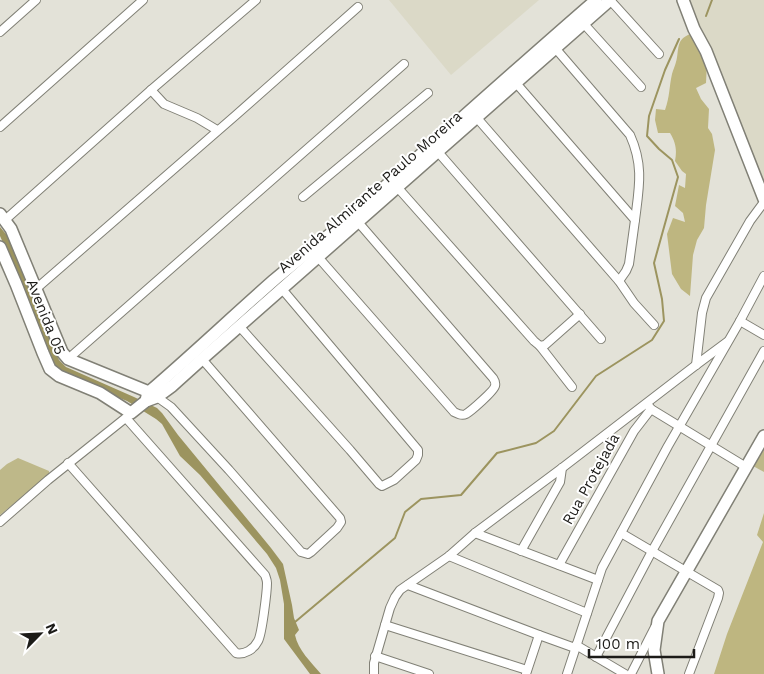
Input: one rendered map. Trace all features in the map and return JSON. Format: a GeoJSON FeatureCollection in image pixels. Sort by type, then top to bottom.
{"type":"FeatureCollection","features":[{"type":"Feature","properties":{"kind":"main road","name":"Avenida Almirante Paulo Moreira"},"geometry":{"type":"LineString","coordinates":[[131,413],[149,398],[177,368],[273,281],[352,216],[596,0]]}},
{"type":"Feature","properties":{"kind":"main road","name":"Avenida Almirante Paulo Moreira"},"geometry":{"type":"LineString","coordinates":[[149,398],[172,386],[610,0]]}},
{"type":"Feature","properties":{"kind":"main road"},"geometry":{"type":"LineString","coordinates":[[683,0],[694,29],[706,52],[764,200]]}},
{"type":"Feature","properties":{"kind":"main road"},"geometry":{"type":"LineString","coordinates":[[2,217],[12,229],[62,352],[68,359],[149,398]]}},
{"type":"Feature","properties":{"kind":"main road","name":"Avenida 05"},"geometry":{"type":"LineString","coordinates":[[0,247],[50,369],[59,376],[100,393],[131,413]]}},
{"type":"Feature","properties":{"kind":"main road"},"geometry":{"type":"LineString","coordinates":[[658,674],[654,650],[658,620],[764,436]]}},
{"type":"Feature","properties":{"kind":"street"},"geometry":{"type":"LineString","coordinates":[[0,32],[36,0]]}},
{"type":"Feature","properties":{"kind":"street"},"geometry":{"type":"LineString","coordinates":[[0,127],[143,0]]}},
{"type":"Feature","properties":{"kind":"street"},"geometry":{"type":"LineString","coordinates":[[2,217],[256,0]]}},
{"type":"Feature","properties":{"kind":"street"},"geometry":{"type":"LineString","coordinates":[[610,0],[659,54]]}},
{"type":"Feature","properties":{"kind":"street"},"geometry":{"type":"LineString","coordinates":[[37,288],[358,7]]}},
{"type":"Feature","properties":{"kind":"street"},"geometry":{"type":"LineString","coordinates":[[584,24],[641,87]]}},
{"type":"Feature","properties":{"kind":"street"},"geometry":{"type":"LineString","coordinates":[[556,49],[630,135],[636,148],[640,182],[629,264],[619,281]]}},
{"type":"Feature","properties":{"kind":"street"},"geometry":{"type":"LineString","coordinates":[[68,359],[404,64]]}},
{"type":"Feature","properties":{"kind":"street"},"geometry":{"type":"LineString","coordinates":[[516,83],[635,220]]}},
{"type":"Feature","properties":{"kind":"street"},"geometry":{"type":"LineString","coordinates":[[151,90],[158,100],[164,104],[197,118],[217,130]]}},
{"type":"Feature","properties":{"kind":"street"},"geometry":{"type":"LineString","coordinates":[[303,197],[428,93]]}},
{"type":"Feature","properties":{"kind":"street"},"geometry":{"type":"LineString","coordinates":[[477,118],[619,281],[634,303],[654,325]]}},
{"type":"Feature","properties":{"kind":"street"},"geometry":{"type":"LineString","coordinates":[[438,152],[601,339]]}},
{"type":"Feature","properties":{"kind":"street"},"geometry":{"type":"LineString","coordinates":[[398,188],[540,346],[572,387]]}},
{"type":"Feature","properties":{"kind":"street"},"geometry":{"type":"LineString","coordinates":[[696,365],[702,313],[706,298],[764,200]]}},
{"type":"Feature","properties":{"kind":"street"},"geometry":{"type":"LineString","coordinates":[[318,257],[454,412],[466,414],[492,392],[495,387],[493,378],[358,222]]}},
{"type":"Feature","properties":{"kind":"street"},"geometry":{"type":"LineString","coordinates":[[567,674],[602,568],[764,276]]}},
{"type":"Feature","properties":{"kind":"street"},"geometry":{"type":"LineString","coordinates":[[240,327],[379,484],[382,486],[394,480],[416,460],[418,450],[282,289]]}},
{"type":"Feature","properties":{"kind":"street"},"geometry":{"type":"LineString","coordinates":[[540,346],[545,345],[580,314]]}},
{"type":"Feature","properties":{"kind":"street"},"geometry":{"type":"LineString","coordinates":[[740,321],[764,335]]}},
{"type":"Feature","properties":{"kind":"street"},"geometry":{"type":"LineString","coordinates":[[374,674],[375,656],[390,608],[400,590],[449,556],[475,533],[562,468],[649,406],[696,365],[727,342]]}},
{"type":"Feature","properties":{"kind":"street"},"geometry":{"type":"LineString","coordinates":[[596,657],[652,551],[764,352]]}},
{"type":"Feature","properties":{"kind":"street"},"geometry":{"type":"LineString","coordinates":[[149,398],[171,407],[300,552],[308,554],[337,528],[341,522],[340,518],[202,359]]}},
{"type":"Feature","properties":{"kind":"street"},"geometry":{"type":"LineString","coordinates":[[649,406],[746,467]]}},
{"type":"Feature","properties":{"kind":"street","name":"Rua Protejada"},"geometry":{"type":"LineString","coordinates":[[559,565],[649,406]]}},
{"type":"Feature","properties":{"kind":"street"},"geometry":{"type":"LineString","coordinates":[[68,463],[236,653],[247,652],[254,647],[259,640],[267,583],[265,575],[131,413]]}},
{"type":"Feature","properties":{"kind":"street","name":"Avenida Almirante Paulo Moreira"},"geometry":{"type":"LineString","coordinates":[[0,522],[68,463],[131,413]]}},
{"type":"Feature","properties":{"kind":"street"},"geometry":{"type":"LineString","coordinates":[[521,551],[560,482],[562,468]]}},
{"type":"Feature","properties":{"kind":"street"},"geometry":{"type":"LineString","coordinates":[[475,533],[598,580]]}},
{"type":"Feature","properties":{"kind":"street"},"geometry":{"type":"LineString","coordinates":[[621,533],[718,590],[719,593],[689,674]]}},
{"type":"Feature","properties":{"kind":"street"},"geometry":{"type":"LineString","coordinates":[[449,556],[587,613]]}},
{"type":"Feature","properties":{"kind":"street"},"geometry":{"type":"LineString","coordinates":[[408,585],[539,635],[576,646],[625,674]]}},
{"type":"Feature","properties":{"kind":"street"},"geometry":{"type":"LineString","coordinates":[[631,674],[658,620]]}},
{"type":"Feature","properties":{"kind":"street"},"geometry":{"type":"LineString","coordinates":[[385,625],[526,672],[539,635]]}},
{"type":"Feature","properties":{"kind":"street"},"geometry":{"type":"LineString","coordinates":[[375,656],[428,674]]}},
{"type":"Feature","properties":{"kind":"shaded area"},"geometry":{"type":"Polygon","coordinates":[[[389,0],[539,0],[451,75],[389,0]]]}},
{"type":"Feature","properties":{"kind":"shaded area"},"geometry":{"type":"Polygon","coordinates":[[[688,0],[764,0],[764,189],[688,0]]]}},
{"type":"Feature","properties":{"kind":"shaded area"},"geometry":{"type":"Polygon","coordinates":[[[693,33],[695,43],[707,62],[706,83],[696,88],[701,99],[709,109],[708,128],[712,134],[715,150],[704,228],[697,240],[693,255],[690,296],[681,289],[672,274],[667,234],[673,218],[685,222],[683,213],[675,206],[679,185],[685,188],[686,174],[675,161],[676,147],[670,133],[658,133],[655,120],[656,109],[665,110],[667,105],[680,42],[685,36],[693,33]]]}},
{"type":"Feature","properties":{"kind":"shaded area"},"geometry":{"type":"Polygon","coordinates":[[[0,227],[10,239],[59,360],[66,367],[157,408],[283,564],[294,618],[299,630],[295,635],[305,656],[321,674],[310,674],[284,639],[284,604],[276,568],[267,554],[200,475],[180,456],[162,424],[127,401],[55,369],[0,236],[0,227]]]}},
{"type":"Feature","properties":{"kind":"shaded area"},"geometry":{"type":"Polygon","coordinates":[[[764,447],[764,472],[753,466],[764,447]]]}},
{"type":"Feature","properties":{"kind":"shaded area"},"geometry":{"type":"Polygon","coordinates":[[[18,458],[49,471],[49,475],[0,515],[0,470],[18,458]]]}},
{"type":"Feature","properties":{"kind":"shaded area"},"geometry":{"type":"Polygon","coordinates":[[[764,513],[764,674],[714,674],[727,634],[763,542],[757,535],[764,513]]]}},
{"type":"Feature","properties":{"kind":"waterway"},"geometry":{"type":"LineString","coordinates":[[706,16],[712,0]]}},
{"type":"Feature","properties":{"kind":"waterway"},"geometry":{"type":"LineString","coordinates":[[295,622],[395,538],[405,512],[421,499],[461,495],[497,453],[536,443],[554,431],[596,376],[652,340],[664,321],[662,299],[654,263],[678,177],[672,160],[647,136],[649,116],[665,70],[679,39]]}}]}
